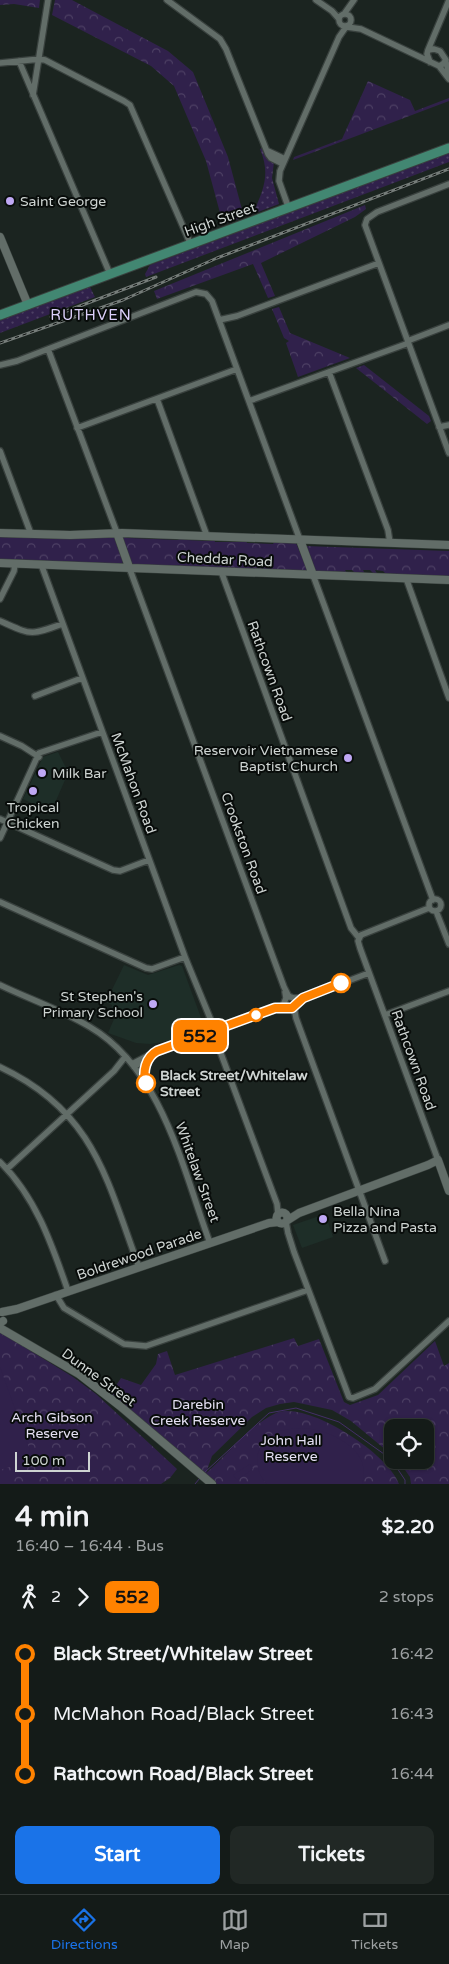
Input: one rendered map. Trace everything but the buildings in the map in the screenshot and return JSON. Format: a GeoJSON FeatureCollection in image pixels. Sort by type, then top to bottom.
{"type":"FeatureCollection","features":[{"type":"Feature","properties":{"kind":"main road","name":"High Street"},"geometry":{"type":"LineString","coordinates":[[0,315],[449,148]]}},
{"type":"Feature","properties":{"kind":"main road"},"geometry":{"type":"LineString","coordinates":[[0,237],[28,305]]}},
{"type":"Feature","properties":{"kind":"main road","name":"Cheddar Road"},"geometry":{"type":"LineString","coordinates":[[0,532],[70,535],[117,533],[449,545]]}},
{"type":"Feature","properties":{"kind":"main road"},"geometry":{"type":"LineString","coordinates":[[117,533],[129,567]]}},
{"type":"Feature","properties":{"kind":"main road"},"geometry":{"type":"LineString","coordinates":[[300,540],[313,575]]}},
{"type":"Feature","properties":{"kind":"main road","name":"Cheddar Road"},"geometry":{"type":"LineString","coordinates":[[0,563],[449,580]]}},
{"type":"Feature","properties":{"kind":"main road","name":"Boldrewood Parade"},"geometry":{"type":"LineString","coordinates":[[2,1319],[17,1309],[298,1213],[438,1162]]}},
{"type":"Feature","properties":{"kind":"main road","name":"Rathcown Road"},"geometry":{"type":"LineString","coordinates":[[438,1162],[449,1190]]}},
{"type":"Feature","properties":{"kind":"main road","name":"Dunne Street"},"geometry":{"type":"LineString","coordinates":[[2,1319],[13,1334],[80,1374],[211,1483]]}},
{"type":"Feature","properties":{"kind":"street"},"geometry":{"type":"LineString","coordinates":[[34,95],[48,0]]}},
{"type":"Feature","properties":{"kind":"street"},"geometry":{"type":"LineString","coordinates":[[167,0],[220,39],[226,49],[266,147],[284,161]]}},
{"type":"Feature","properties":{"kind":"street"},"geometry":{"type":"LineString","coordinates":[[316,0],[345,21],[438,66],[449,79]]}},
{"type":"Feature","properties":{"kind":"street"},"geometry":{"type":"LineString","coordinates":[[289,208],[279,181],[280,170],[354,0]]}},
{"type":"Feature","properties":{"kind":"street"},"geometry":{"type":"LineString","coordinates":[[430,62],[427,58],[428,51],[449,0]]}},
{"type":"Feature","properties":{"kind":"street"},"geometry":{"type":"LineString","coordinates":[[434,34],[436,49]]}},
{"type":"Feature","properties":{"kind":"street"},"geometry":{"type":"LineString","coordinates":[[408,50],[428,51],[436,49],[446,53],[449,74]]}},
{"type":"Feature","properties":{"kind":"street"},"geometry":{"type":"LineString","coordinates":[[0,63],[40,59],[48,61],[130,105],[191,245]]}},
{"type":"Feature","properties":{"kind":"street"},"geometry":{"type":"LineString","coordinates":[[438,66],[447,60]]}},
{"type":"Feature","properties":{"kind":"street"},"geometry":{"type":"LineString","coordinates":[[19,61],[110,274]]}},
{"type":"Feature","properties":{"kind":"street"},"geometry":{"type":"LineString","coordinates":[[449,184],[377,212],[366,221],[366,228],[449,453]]}},
{"type":"Feature","properties":{"kind":"street"},"geometry":{"type":"LineString","coordinates":[[220,322],[379,263]]}},
{"type":"Feature","properties":{"kind":"street"},"geometry":{"type":"LineString","coordinates":[[0,365],[17,361],[196,292],[204,293],[211,299],[220,322],[300,540]]}},
{"type":"Feature","properties":{"kind":"street"},"geometry":{"type":"LineString","coordinates":[[249,401],[449,325]]}},
{"type":"Feature","properties":{"kind":"street"},"geometry":{"type":"LineString","coordinates":[[48,348],[117,533]]}},
{"type":"Feature","properties":{"kind":"street"},"geometry":{"type":"LineString","coordinates":[[77,428],[237,369]]}},
{"type":"Feature","properties":{"kind":"street"},"geometry":{"type":"LineString","coordinates":[[329,372],[388,530],[390,543]]}},
{"type":"Feature","properties":{"kind":"street"},"geometry":{"type":"LineString","coordinates":[[157,399],[208,536]]}},
{"type":"Feature","properties":{"kind":"street"},"geometry":{"type":"LineString","coordinates":[[439,426],[449,425]]}},
{"type":"Feature","properties":{"kind":"street"},"geometry":{"type":"LineString","coordinates":[[0,451],[31,534]]}},
{"type":"Feature","properties":{"kind":"street"},"geometry":{"type":"LineString","coordinates":[[0,599],[14,571],[15,563]]}},
{"type":"Feature","properties":{"kind":"street","name":"McMahon Road"},"geometry":{"type":"LineString","coordinates":[[41,564],[346,1394],[353,1398],[375,1389],[449,1322]]}},
{"type":"Feature","properties":{"kind":"street","name":"Crookston Road"},"geometry":{"type":"LineString","coordinates":[[129,567],[385,1261]]}},
{"type":"Feature","properties":{"kind":"street","name":"Rathcown Road"},"geometry":{"type":"LineString","coordinates":[[221,571],[349,920],[360,936],[358,944],[438,1162]]}},
{"type":"Feature","properties":{"kind":"street"},"geometry":{"type":"LineString","coordinates":[[313,575],[433,900]]}},
{"type":"Feature","properties":{"kind":"street"},"geometry":{"type":"LineString","coordinates":[[406,578],[449,698]]}},
{"type":"Feature","properties":{"kind":"street"},"geometry":{"type":"LineString","coordinates":[[0,621],[28,633],[35,633],[62,624]]}},
{"type":"Feature","properties":{"kind":"street"},"geometry":{"type":"LineString","coordinates":[[35,696],[82,678]]}},
{"type":"Feature","properties":{"kind":"street"},"geometry":{"type":"LineString","coordinates":[[0,838],[39,757],[51,750],[102,732]]}},
{"type":"Feature","properties":{"kind":"street"},"geometry":{"type":"LineString","coordinates":[[0,736],[22,746],[39,757]]}},
{"type":"Feature","properties":{"kind":"street"},"geometry":{"type":"LineString","coordinates":[[0,818],[113,870],[120,871],[149,860]]}},
{"type":"Feature","properties":{"kind":"street"},"geometry":{"type":"LineString","coordinates":[[433,900],[438,900],[441,903],[448,901]]}},
{"type":"Feature","properties":{"kind":"street"},"geometry":{"type":"LineString","coordinates":[[429,908],[430,902],[433,900]]}},
{"type":"Feature","properties":{"kind":"street"},"geometry":{"type":"LineString","coordinates":[[0,902],[146,968],[152,969],[185,957]]}},
{"type":"Feature","properties":{"kind":"street"},"geometry":{"type":"LineString","coordinates":[[436,911],[440,908],[441,903]]}},
{"type":"Feature","properties":{"kind":"street"},"geometry":{"type":"LineString","coordinates":[[360,936],[429,908],[436,911],[449,944]]}},
{"type":"Feature","properties":{"kind":"street"},"geometry":{"type":"LineString","coordinates":[[7,1169],[114,1071],[130,1062],[369,973]]}},
{"type":"Feature","properties":{"kind":"street","name":"Whitelaw Street"},"geometry":{"type":"LineString","coordinates":[[0,985],[90,1027],[130,1062],[145,1081],[164,1116],[210,1242]]}},
{"type":"Feature","properties":{"kind":"street"},"geometry":{"type":"LineString","coordinates":[[385,1015],[449,991]]}},
{"type":"Feature","properties":{"kind":"street"},"geometry":{"type":"LineString","coordinates":[[145,1081],[146,1064],[152,1054]]}},
{"type":"Feature","properties":{"kind":"street"},"geometry":{"type":"LineString","coordinates":[[0,1067],[36,1086],[67,1114],[94,1150],[139,1267]]}},
{"type":"Feature","properties":{"kind":"street"},"geometry":{"type":"LineString","coordinates":[[0,1162],[29,1198],[40,1219],[68,1291]]}},
{"type":"Feature","properties":{"kind":"street"},"geometry":{"type":"LineString","coordinates":[[56,1295],[64,1308],[124,1344],[146,1346],[308,1290]]}},
{"type":"Feature","properties":{"kind":"shaded area"},"geometry":{"type":"Polygon","coordinates":[[[58,752],[71,778],[65,780],[51,812],[23,799],[43,757],[58,752]]]}},
{"type":"Feature","properties":{"kind":"shaded area","name":"St Stephen's Primary School"},"geometry":{"type":"Polygon","coordinates":[[[124,965],[148,975],[179,965],[182,966],[204,1026],[203,1029],[168,1041],[150,1044],[136,1043],[108,1033],[117,1012],[111,1009],[112,1005],[106,1002],[124,965]]]}},
{"type":"Feature","properties":{"kind":"shaded area"},"geometry":{"type":"Polygon","coordinates":[[[325,1214],[333,1237],[302,1248],[293,1225],[325,1214]]]}},
{"type":"Feature","properties":{"kind":"green space"},"geometry":{"type":"Polygon","coordinates":[[[0,0],[40,0],[39,8],[14,4],[0,5],[0,0]]]}},
{"type":"Feature","properties":{"kind":"green space"},"geometry":{"type":"Polygon","coordinates":[[[55,0],[72,0],[168,51],[193,72],[228,157],[244,217],[223,224],[206,161],[174,86],[151,66],[52,15],[55,0]]]}},
{"type":"Feature","properties":{"kind":"green space"},"geometry":{"type":"Polygon","coordinates":[[[368,81],[410,100],[415,111],[449,98],[449,101],[293,160],[294,157],[342,139],[368,81]]]}},
{"type":"Feature","properties":{"kind":"green space"},"geometry":{"type":"Polygon","coordinates":[[[262,148],[274,162],[272,178],[279,204],[253,214],[260,197],[265,175],[265,167],[260,149],[262,148]]]}},
{"type":"Feature","properties":{"kind":"green space"},"geometry":{"type":"Polygon","coordinates":[[[449,153],[449,162],[146,277],[145,274],[150,265],[449,153]]]}},
{"type":"Feature","properties":{"kind":"green space"},"geometry":{"type":"Polygon","coordinates":[[[365,205],[366,209],[355,217],[261,263],[275,296],[268,298],[253,264],[157,299],[154,291],[365,205]]]}},
{"type":"Feature","properties":{"kind":"green space"},"geometry":{"type":"Polygon","coordinates":[[[90,287],[95,297],[0,333],[0,320],[90,287]]]}},
{"type":"Feature","properties":{"kind":"green space"},"geometry":{"type":"Polygon","coordinates":[[[279,307],[290,333],[350,358],[298,377],[286,343],[289,341],[284,338],[272,309],[279,307]]]}},
{"type":"Feature","properties":{"kind":"green space"},"geometry":{"type":"Polygon","coordinates":[[[364,365],[429,416],[431,421],[427,424],[356,368],[364,365]]]}},
{"type":"Feature","properties":{"kind":"green space"},"geometry":{"type":"Polygon","coordinates":[[[0,535],[114,537],[123,562],[121,565],[0,560],[0,535]]]}},
{"type":"Feature","properties":{"kind":"green space"},"geometry":{"type":"Polygon","coordinates":[[[122,536],[128,538],[178,540],[180,538],[210,541],[214,539],[215,542],[240,542],[246,540],[247,543],[273,544],[275,541],[296,543],[307,569],[305,571],[133,565],[122,536]]]}},
{"type":"Feature","properties":{"kind":"green space"},"geometry":{"type":"Polygon","coordinates":[[[305,546],[449,551],[449,577],[387,575],[383,571],[375,570],[378,575],[370,570],[363,570],[365,574],[356,574],[352,570],[345,570],[347,573],[318,572],[315,571],[305,546]]]}},
{"type":"Feature","properties":{"kind":"green space","name":"Arch Gibson Reserve"},"geometry":{"type":"Polygon","coordinates":[[[0,1332],[73,1377],[96,1394],[177,1469],[170,1478],[161,1484],[0,1484],[0,1332]]]}},
{"type":"Feature","properties":{"kind":"green space"},"geometry":{"type":"Polygon","coordinates":[[[294,1338],[298,1346],[319,1339],[344,1402],[350,1405],[378,1395],[435,1341],[444,1366],[449,1363],[449,1484],[411,1484],[410,1477],[404,1469],[434,1469],[434,1419],[384,1419],[384,1448],[351,1421],[332,1410],[294,1402],[266,1408],[252,1417],[212,1456],[206,1473],[256,1425],[276,1413],[290,1411],[307,1414],[345,1432],[380,1458],[384,1463],[384,1469],[389,1469],[399,1484],[217,1484],[111,1393],[121,1378],[141,1385],[156,1364],[158,1354],[167,1351],[175,1375],[294,1338]]]}},
{"type":"Feature","properties":{"kind":"green space"},"geometry":{"type":"Polygon","coordinates":[[[0,1367],[33,1459],[0,1470],[0,1367]]]}},
{"type":"Feature","properties":{"kind":"green space","name":"John Hall Reserve"},"geometry":{"type":"Polygon","coordinates":[[[301,1428],[324,1432],[336,1437],[355,1451],[361,1461],[364,1472],[362,1484],[267,1484],[262,1478],[257,1464],[257,1457],[262,1444],[267,1438],[277,1432],[301,1428]]]}},
{"type":"Feature","properties":{"kind":"green space"},"geometry":{"type":"Polygon","coordinates":[[[250,1464],[253,1469],[237,1480],[233,1475],[250,1464]]]}},
{"type":"Feature","properties":{"kind":"waterway"},"geometry":{"type":"LineString","coordinates":[[204,1473],[269,1413],[296,1408],[339,1422],[391,1459],[405,1480],[405,1484]]}},
{"type":"Feature","properties":{"kind":"waterway"},"geometry":{"type":"LineString","coordinates":[[195,1484],[200,1478]]}},
{"type":"Feature","properties":{"kind":"railway"},"geometry":{"type":"LineString","coordinates":[[0,343],[123,300],[217,258],[449,169]]}},
{"type":"Feature","properties":{"kind":"railway"},"geometry":{"type":"LineString","coordinates":[[51,317],[156,277]]}},
{"type":"Feature","properties":{"kind":"bus line","name":"552"},"geometry":{"type":"LineString","coordinates":[[146,1083],[144,1075],[146,1064],[152,1054],[157,1051],[275,1008],[292,1008],[303,998],[341,983]]}},
{"type":"Feature","properties":{"kind":"place","name":"Saint George"},"geometry":{"type":"Point","coordinates":[10,201]}},
{"type":"Feature","properties":{"kind":"place","name":"Reservoir Vietnamese Baptist Church"},"geometry":{"type":"Point","coordinates":[348,758]}},
{"type":"Feature","properties":{"kind":"place","name":"Milk Bar"},"geometry":{"type":"Point","coordinates":[42,773]}},
{"type":"Feature","properties":{"kind":"place","name":"Tropical Chicken"},"geometry":{"type":"Point","coordinates":[33,791]}},
{"type":"Feature","properties":{"kind":"place","name":"St Stephen's Primary School"},"geometry":{"type":"Point","coordinates":[153,1004]}},
{"type":"Feature","properties":{"kind":"place","name":"Black Street/Whitelaw Street"},"geometry":{"type":"Point","coordinates":[146,1083]}},
{"type":"Feature","properties":{"kind":"place","name":"Bella Nina Pizza and Pasta"},"geometry":{"type":"Point","coordinates":[323,1219]}},
{"type":"Feature","properties":{"kind":"district","name":"RUTHVEN"},"geometry":{"type":"Point","coordinates":[91,315]}},
{"type":"Feature","properties":{"kind":"park label","name":"Darebin Creek Reserve"},"geometry":{"type":"Point","coordinates":[198,1412]}}]}
